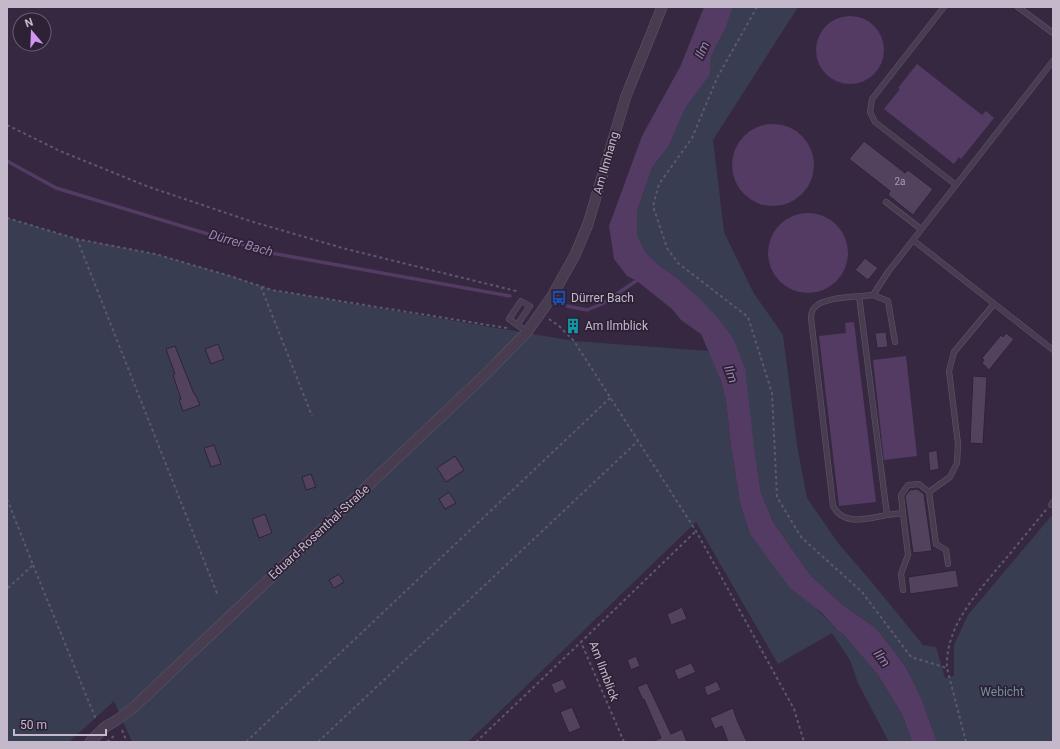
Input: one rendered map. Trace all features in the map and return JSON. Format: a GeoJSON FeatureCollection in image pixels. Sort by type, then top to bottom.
{"type":"FeatureCollection","features":[{"type":"Feature","properties":{"kind":"street","name":"Am Ilmhang"},"geometry":{"type":"LineString","coordinates":[[541,314],[565,275],[588,224],[626,96],[662,7]]}},
{"type":"Feature","properties":{"kind":"street","name":"Eduard-Rosenthal-Straße"},"geometry":{"type":"LineString","coordinates":[[90,742],[105,727],[134,707],[487,373],[528,332],[541,314]]}},
{"type":"Feature","properties":{"kind":"lane"},"geometry":{"type":"LineString","coordinates":[[944,7],[872,100],[870,112],[875,122],[956,184]]}},
{"type":"Feature","properties":{"kind":"lane"},"geometry":{"type":"LineString","coordinates":[[1018,7],[1053,33]]}},
{"type":"Feature","properties":{"kind":"lane"},"geometry":{"type":"LineString","coordinates":[[873,295],[888,272],[921,229],[1053,61]]}},
{"type":"Feature","properties":{"kind":"lane"},"geometry":{"type":"LineString","coordinates":[[886,202],[921,229]]}},
{"type":"Feature","properties":{"kind":"lane"},"geometry":{"type":"LineString","coordinates":[[913,240],[1053,350]]}},
{"type":"Feature","properties":{"kind":"lane"},"geometry":{"type":"LineString","coordinates":[[895,342],[888,301],[873,295],[822,302],[816,306],[812,312],[811,318],[833,506],[837,514],[852,520],[903,513]]}},
{"type":"Feature","properties":{"kind":"lane"},"geometry":{"type":"LineString","coordinates":[[859,296],[887,515]]}},
{"type":"Feature","properties":{"kind":"lane"},"geometry":{"type":"LineString","coordinates":[[517,325],[530,306],[521,301],[509,319],[517,325],[528,332]]}},
{"type":"Feature","properties":{"kind":"lane"},"geometry":{"type":"LineString","coordinates":[[929,492],[950,477],[957,464],[958,444],[950,371],[954,352],[994,304]]}},
{"type":"Feature","properties":{"kind":"lane"},"geometry":{"type":"LineString","coordinates":[[903,590],[901,574],[908,555],[901,495],[908,485],[920,484],[929,492],[936,544],[946,550],[948,564]]}},
{"type":"Feature","properties":{"kind":"path"},"geometry":{"type":"LineString","coordinates":[[757,7],[717,78],[692,138],[659,184],[653,206],[667,248],[678,263],[748,317],[772,393],[777,497],[801,537],[862,592],[911,657],[947,668]]}},
{"type":"Feature","properties":{"kind":"path"},"geometry":{"type":"LineString","coordinates":[[7,125],[60,151],[150,187],[250,221],[346,249],[516,291],[521,296]]}},
{"type":"Feature","properties":{"kind":"path"},"geometry":{"type":"LineString","coordinates":[[7,218],[77,239],[155,254],[272,290],[528,332]]}},
{"type":"Feature","properties":{"kind":"path"},"geometry":{"type":"LineString","coordinates":[[77,239],[218,596]]}},
{"type":"Feature","properties":{"kind":"path"},"geometry":{"type":"LineString","coordinates":[[261,287],[312,416]]}},
{"type":"Feature","properties":{"kind":"path"},"geometry":{"type":"LineString","coordinates":[[541,314],[559,326],[574,341],[696,531],[794,709],[804,742]]}},
{"type":"Feature","properties":{"kind":"path"},"geometry":{"type":"LineString","coordinates":[[246,742],[610,398]]}},
{"type":"Feature","properties":{"kind":"path"},"geometry":{"type":"LineString","coordinates":[[318,742],[638,441]]}},
{"type":"Feature","properties":{"kind":"path"},"geometry":{"type":"LineString","coordinates":[[7,499],[95,717],[105,727]]}},
{"type":"Feature","properties":{"kind":"path"},"geometry":{"type":"LineString","coordinates":[[966,742],[947,668],[948,648],[960,619],[973,597],[1052,503]]}},
{"type":"Feature","properties":{"kind":"path","name":"Am Ilmblick"},"geometry":{"type":"LineString","coordinates":[[624,742],[580,642],[696,531]]}},
{"type":"Feature","properties":{"kind":"path"},"geometry":{"type":"LineString","coordinates":[[7,589],[33,565]]}},
{"type":"Feature","properties":{"kind":"path"},"geometry":{"type":"LineString","coordinates":[[476,742],[580,642]]}},
{"type":"Feature","properties":{"kind":"green space","name":"Webicht"},"geometry":{"type":"Polygon","coordinates":[[[733,7],[798,7],[713,140],[724,232],[753,292],[783,335],[797,445],[807,498],[838,543],[923,645],[936,647],[945,678],[954,676],[954,645],[968,615],[1053,514],[1053,742],[937,742],[922,700],[908,671],[896,654],[876,628],[844,606],[811,576],[773,522],[761,493],[754,447],[697,296],[646,253],[637,235],[637,211],[652,168],[668,147],[686,107],[710,75],[711,56],[726,27],[733,7]]]}},
{"type":"Feature","properties":{"kind":"green space"},"geometry":{"type":"Polygon","coordinates":[[[7,218],[77,239],[155,254],[272,290],[574,341],[709,351],[721,381],[726,401],[740,503],[750,534],[769,559],[837,630],[843,634],[878,675],[903,716],[912,742],[889,742],[858,683],[850,660],[832,633],[778,664],[696,522],[468,742],[132,742],[114,701],[69,742],[7,742],[7,218]]]}},
{"type":"Feature","properties":{"kind":"water","name":"Ilm"},"geometry":{"type":"Polygon","coordinates":[[[704,7],[733,7],[726,27],[711,56],[710,75],[686,107],[668,147],[652,168],[637,211],[637,235],[646,253],[697,296],[717,317],[733,338],[745,368],[761,493],[773,522],[811,576],[844,606],[876,628],[896,654],[908,671],[922,700],[937,742],[912,742],[903,716],[878,675],[843,634],[837,630],[821,612],[790,588],[750,534],[740,503],[726,401],[721,381],[701,334],[681,320],[672,309],[637,281],[627,276],[614,259],[609,226],[642,136],[681,65],[704,7]]]}},
{"type":"Feature","properties":{"kind":"water"},"geometry":{"type":"Polygon","coordinates":[[[843,16],[857,16],[869,21],[879,31],[884,43],[884,57],[879,69],[869,79],[857,84],[843,84],[831,79],[821,69],[816,57],[816,43],[821,31],[831,21],[843,16]]]}},
{"type":"Feature","properties":{"kind":"water"},"geometry":{"type":"Polygon","coordinates":[[[917,64],[982,115],[986,111],[994,118],[961,159],[959,157],[954,164],[884,109],[917,64]]]}},
{"type":"Feature","properties":{"kind":"water"},"geometry":{"type":"Polygon","coordinates":[[[773,124],[789,127],[802,136],[811,149],[814,165],[811,181],[802,194],[789,203],[773,206],[757,203],[744,194],[735,181],[732,165],[735,149],[744,136],[757,127],[773,124]]]}},
{"type":"Feature","properties":{"kind":"water"},"geometry":{"type":"Polygon","coordinates":[[[800,213],[816,213],[837,224],[848,245],[848,261],[837,282],[816,293],[800,293],[786,287],[779,282],[774,275],[768,261],[768,245],[774,231],[779,224],[786,219],[800,213]]]}},
{"type":"Feature","properties":{"kind":"water"},"geometry":{"type":"Polygon","coordinates":[[[854,322],[876,502],[839,506],[819,336],[846,333],[845,323],[854,322]]]}},
{"type":"Feature","properties":{"kind":"water"},"geometry":{"type":"Polygon","coordinates":[[[906,356],[917,456],[884,460],[873,360],[906,356]]]}},
{"type":"Feature","properties":{"kind":"building"},"geometry":{"type":"Polygon","coordinates":[[[864,141],[905,173],[908,170],[933,189],[913,215],[888,195],[890,191],[849,159],[864,141]]]}},
{"type":"Feature","properties":{"kind":"building"},"geometry":{"type":"Polygon","coordinates":[[[865,258],[878,268],[868,280],[855,270],[865,258]]]}},
{"type":"Feature","properties":{"kind":"building"},"geometry":{"type":"Polygon","coordinates":[[[886,332],[888,347],[877,348],[875,333],[886,332]]]}},
{"type":"Feature","properties":{"kind":"building"},"geometry":{"type":"Polygon","coordinates":[[[1006,333],[1014,339],[989,370],[982,363],[984,360],[982,358],[1001,335],[1003,337],[1006,333]]]}},
{"type":"Feature","properties":{"kind":"building"},"geometry":{"type":"Polygon","coordinates":[[[218,344],[224,359],[211,364],[205,349],[218,344]]]}},
{"type":"Feature","properties":{"kind":"building"},"geometry":{"type":"Polygon","coordinates":[[[175,346],[194,394],[200,405],[183,411],[179,400],[181,399],[173,375],[175,374],[166,349],[175,346]]]}},
{"type":"Feature","properties":{"kind":"building"},"geometry":{"type":"Polygon","coordinates":[[[973,376],[987,377],[983,444],[970,443],[973,376]]]}},
{"type":"Feature","properties":{"kind":"building"},"geometry":{"type":"Polygon","coordinates":[[[214,445],[221,464],[211,467],[204,448],[214,445]]]}},
{"type":"Feature","properties":{"kind":"building"},"geometry":{"type":"Polygon","coordinates":[[[937,450],[939,469],[930,471],[928,452],[937,450]]]}},
{"type":"Feature","properties":{"kind":"building"},"geometry":{"type":"Polygon","coordinates":[[[455,456],[464,470],[446,482],[437,468],[455,456]]]}},
{"type":"Feature","properties":{"kind":"building"},"geometry":{"type":"Polygon","coordinates":[[[311,474],[316,487],[306,490],[302,477],[311,474]]]}},
{"type":"Feature","properties":{"kind":"building"},"geometry":{"type":"Polygon","coordinates":[[[917,489],[924,494],[932,551],[913,553],[905,496],[910,490],[917,489]]]}},
{"type":"Feature","properties":{"kind":"building"},"geometry":{"type":"Polygon","coordinates":[[[449,492],[456,503],[445,509],[439,499],[449,492]]]}},
{"type":"Feature","properties":{"kind":"building"},"geometry":{"type":"Polygon","coordinates":[[[265,514],[272,533],[259,538],[252,519],[265,514]]]}},
{"type":"Feature","properties":{"kind":"building"},"geometry":{"type":"Polygon","coordinates":[[[956,570],[959,587],[910,594],[908,577],[956,570]]]}},
{"type":"Feature","properties":{"kind":"building"},"geometry":{"type":"Polygon","coordinates":[[[339,574],[344,582],[334,588],[329,580],[339,574]]]}},
{"type":"Feature","properties":{"kind":"building"},"geometry":{"type":"Polygon","coordinates":[[[682,607],[687,619],[671,625],[667,614],[682,607]]]}},
{"type":"Feature","properties":{"kind":"building"},"geometry":{"type":"Polygon","coordinates":[[[636,656],[640,666],[631,670],[627,660],[636,656]]]}},
{"type":"Feature","properties":{"kind":"building"},"geometry":{"type":"Polygon","coordinates":[[[691,663],[696,672],[678,680],[674,670],[691,663]]]}},
{"type":"Feature","properties":{"kind":"building"},"geometry":{"type":"Polygon","coordinates":[[[563,679],[567,688],[555,694],[551,684],[563,679]]]}},
{"type":"Feature","properties":{"kind":"building"},"geometry":{"type":"Polygon","coordinates":[[[717,681],[721,690],[707,696],[704,687],[717,681]]]}},
{"type":"Feature","properties":{"kind":"building"},"geometry":{"type":"Polygon","coordinates":[[[647,683],[671,734],[682,729],[687,742],[652,742],[661,738],[644,699],[643,700],[637,687],[647,683]]]}},
{"type":"Feature","properties":{"kind":"building"},"geometry":{"type":"Polygon","coordinates":[[[572,707],[581,728],[569,733],[560,712],[572,707]]]}},
{"type":"Feature","properties":{"kind":"building"},"geometry":{"type":"Polygon","coordinates":[[[733,708],[747,742],[728,742],[722,726],[715,729],[710,718],[733,708]]]}},
{"type":"Feature","properties":{"kind":"waterway","name":"Dürrer Bach"},"geometry":{"type":"LineString","coordinates":[[7,161],[56,188],[271,253],[510,296]]}},
{"type":"Feature","properties":{"kind":"waterway","name":"Dürrer Bach"},"geometry":{"type":"LineString","coordinates":[[567,306],[587,310],[602,304],[639,279]]}},
{"type":"Feature","properties":{"kind":"place","name":"Dürrer Bach"},"geometry":{"type":"Point","coordinates":[559,298]}},
{"type":"Feature","properties":{"kind":"place","name":"Am Ilmblick"},"geometry":{"type":"Point","coordinates":[573,326]}}]}
